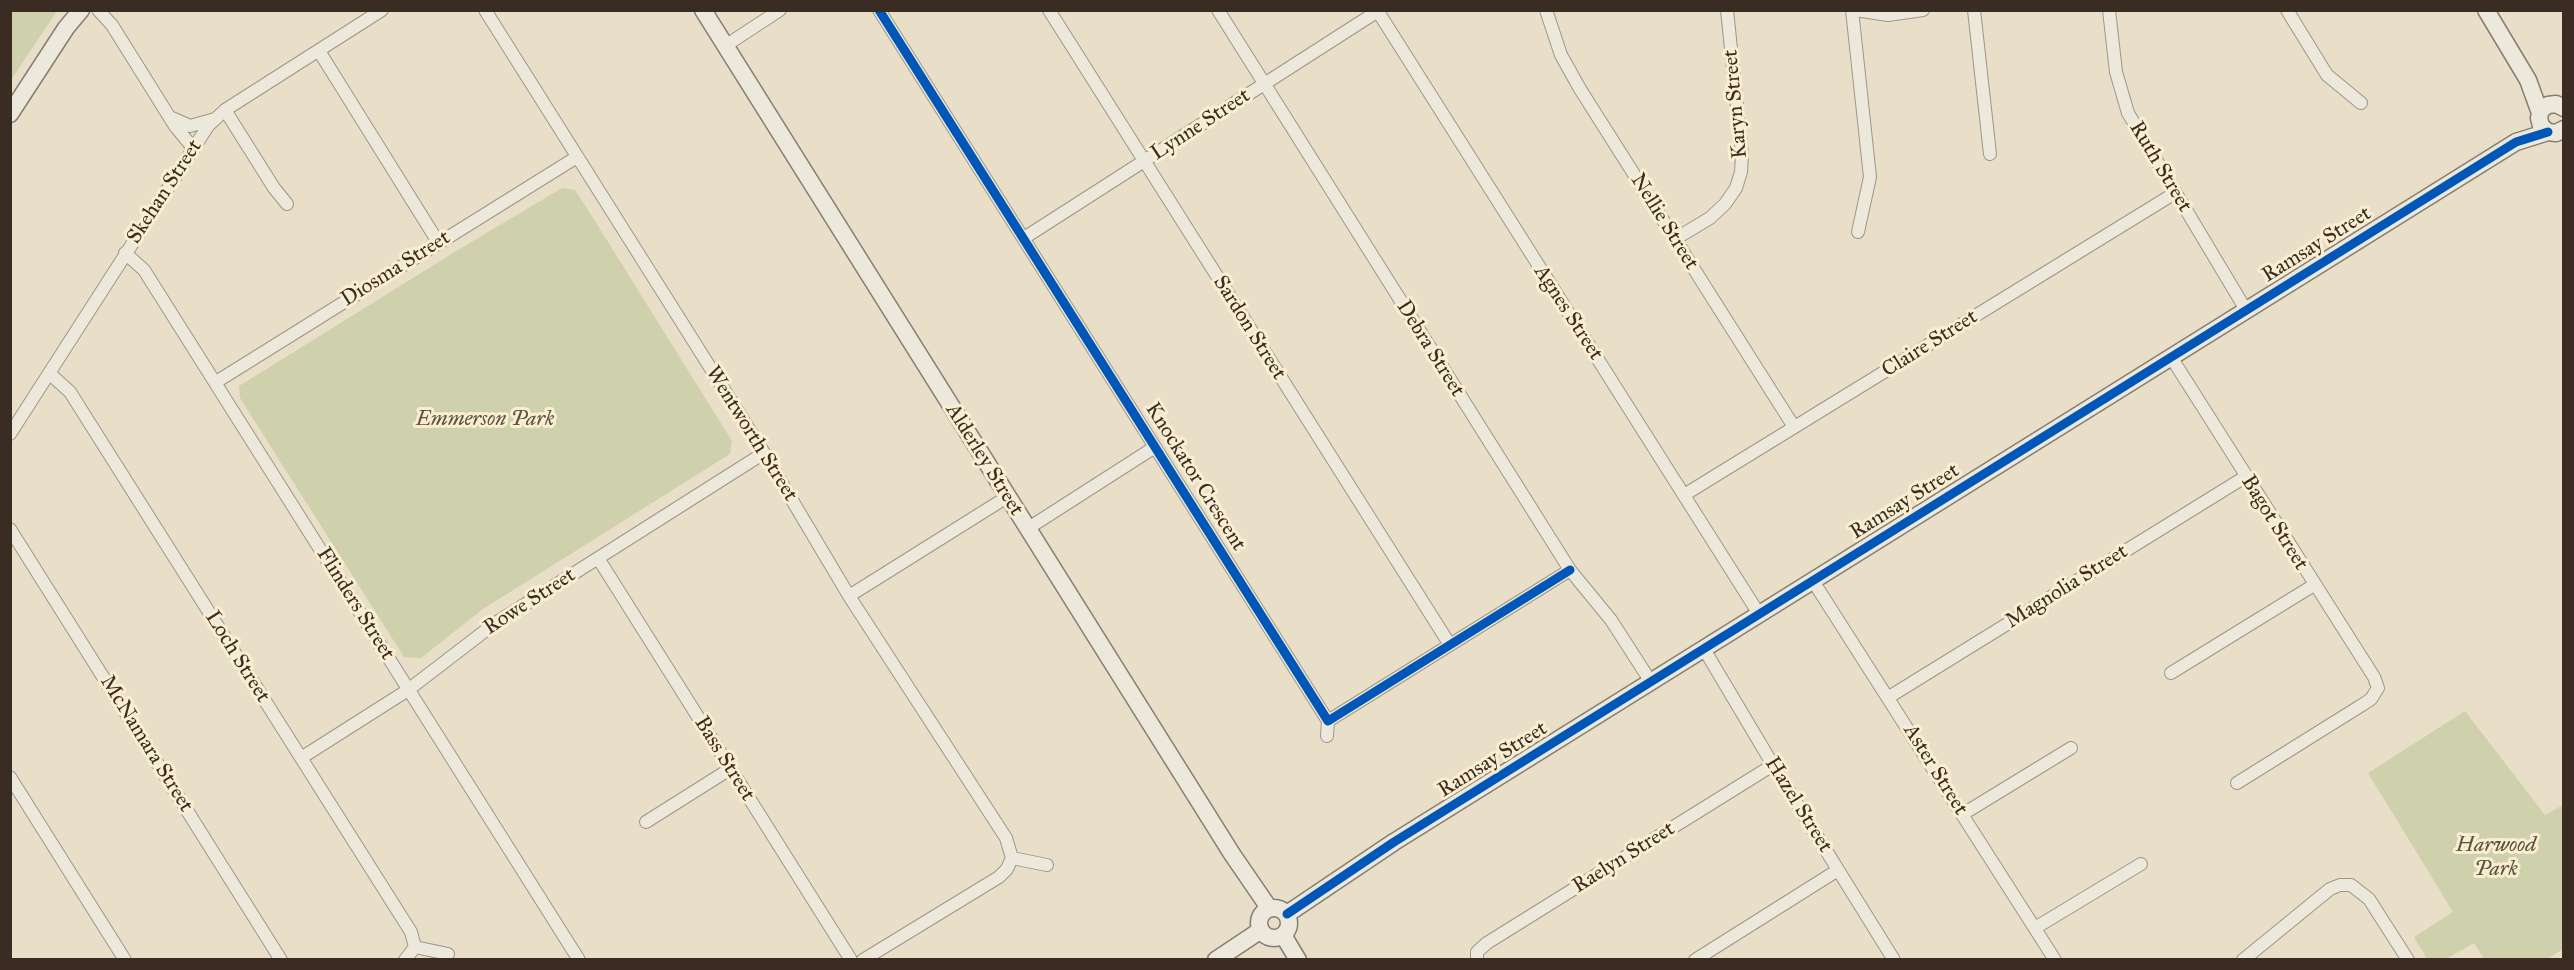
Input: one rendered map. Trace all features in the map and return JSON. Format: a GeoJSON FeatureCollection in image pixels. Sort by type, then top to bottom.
{"type":"FeatureCollection","features":[{"type":"Feature","properties":{"kind":"street"},"geometry":{"type":"LineString","coordinates":[[10,114],[66,28],[81,10]]}},
{"type":"Feature","properties":{"kind":"street"},"geometry":{"type":"LineString","coordinates":[[98,10],[112,26],[169,116],[194,148]]}},
{"type":"Feature","properties":{"kind":"street","name":"Skehan Street"},"geometry":{"type":"LineString","coordinates":[[10,434],[194,148],[220,115],[382,10]]}},
{"type":"Feature","properties":{"kind":"street","name":"Wentworth Street"},"geometry":{"type":"LineString","coordinates":[[485,10],[764,453],[849,596],[1006,838],[1012,858]]}},
{"type":"Feature","properties":{"kind":"street","name":"Alderley Street"},"geometry":{"type":"LineString","coordinates":[[703,10],[1246,877],[1269,908]]}},
{"type":"Feature","properties":{"kind":"street"},"geometry":{"type":"LineString","coordinates":[[725,46],[780,10]]}},
{"type":"Feature","properties":{"kind":"street","name":"Knockator Crescent"},"geometry":{"type":"LineString","coordinates":[[879,10],[1328,721]]}},
{"type":"Feature","properties":{"kind":"street","name":"Sardon Street"},"geometry":{"type":"LineString","coordinates":[[1049,10],[1450,645]]}},
{"type":"Feature","properties":{"kind":"street","name":"Debra Street"},"geometry":{"type":"LineString","coordinates":[[1218,10],[1570,570],[1611,620],[1651,682]]}},
{"type":"Feature","properties":{"kind":"street","name":"Nellie Street"},"geometry":{"type":"LineString","coordinates":[[1546,10],[1554,37],[1570,72],[1794,427]]}},
{"type":"Feature","properties":{"kind":"street","name":"Karyn Street"},"geometry":{"type":"LineString","coordinates":[[1675,239],[1718,212],[1732,196],[1741,172],[1742,154],[1726,10]]}},
{"type":"Feature","properties":{"kind":"street"},"geometry":{"type":"LineString","coordinates":[[1858,232],[1870,177],[1854,10],[1888,15],[1923,10]]}},
{"type":"Feature","properties":{"kind":"street"},"geometry":{"type":"LineString","coordinates":[[1974,10],[1990,154]]}},
{"type":"Feature","properties":{"kind":"street","name":"Ruth Street"},"geometry":{"type":"LineString","coordinates":[[2109,10],[2116,72],[2123,99],[2135,126],[2246,310]]}},
{"type":"Feature","properties":{"kind":"street"},"geometry":{"type":"LineString","coordinates":[[2287,10],[2326,75],[2361,103]]}},
{"type":"Feature","properties":{"kind":"street"},"geometry":{"type":"LineString","coordinates":[[2486,10],[2528,80],[2555,119]]}},
{"type":"Feature","properties":{"kind":"street","name":"Lynne Street"},"geometry":{"type":"LineString","coordinates":[[1024,238],[1377,11]]}},
{"type":"Feature","properties":{"kind":"street","name":"Agnes Street"},"geometry":{"type":"LineString","coordinates":[[1377,11],[1759,614]]}},
{"type":"Feature","properties":{"kind":"street"},"geometry":{"type":"LineString","coordinates":[[319,51],[438,242]]}},
{"type":"Feature","properties":{"kind":"street"},"geometry":{"type":"LineString","coordinates":[[169,116],[190,126],[220,115],[287,204]]}},
{"type":"Feature","properties":{"kind":"street","name":"Ramsay Street"},"geometry":{"type":"LineString","coordinates":[[1287,914],[1394,842],[2555,119]]}},
{"type":"Feature","properties":{"kind":"street","name":"Diosma Street"},"geometry":{"type":"LineString","coordinates":[[216,382],[576,157]]}},
{"type":"Feature","properties":{"kind":"street","name":"Claire Street"},"geometry":{"type":"LineString","coordinates":[[1684,495],[2175,193]]}},
{"type":"Feature","properties":{"kind":"street","name":"Flinders Street"},"geometry":{"type":"LineString","coordinates":[[125,253],[144,270],[216,382],[579,960]]}},
{"type":"Feature","properties":{"kind":"street","name":"Bagot Street"},"geometry":{"type":"LineString","coordinates":[[2171,357],[2374,677],[2378,688],[2371,699],[2237,783]]}},
{"type":"Feature","properties":{"kind":"street","name":"Loch Street"},"geometry":{"type":"LineString","coordinates":[[49,373],[70,392],[411,932],[415,947]]}},
{"type":"Feature","properties":{"kind":"street","name":"Knockator Crescent"},"geometry":{"type":"LineString","coordinates":[[1027,529],[1155,447]]}},
{"type":"Feature","properties":{"kind":"street","name":"Rowe Street"},"geometry":{"type":"LineString","coordinates":[[301,758],[408,690],[494,624],[764,453]]}},
{"type":"Feature","properties":{"kind":"street","name":"Magnolia Street"},"geometry":{"type":"LineString","coordinates":[[1888,697],[2245,477]]}},
{"type":"Feature","properties":{"kind":"street"},"geometry":{"type":"LineString","coordinates":[[849,596],[1007,497]]}},
{"type":"Feature","properties":{"kind":"street","name":"McNamara Street"},"geometry":{"type":"LineString","coordinates":[[10,529],[281,960]]}},
{"type":"Feature","properties":{"kind":"street","name":"Bass Street"},"geometry":{"type":"LineString","coordinates":[[598,558],[851,960]]}},
{"type":"Feature","properties":{"kind":"street"},"geometry":{"type":"LineString","coordinates":[[1327,736],[1328,721],[1570,570]]}},
{"type":"Feature","properties":{"kind":"street","name":"Aster Street"},"geometry":{"type":"LineString","coordinates":[[1813,581],[2055,960]]}},
{"type":"Feature","properties":{"kind":"street"},"geometry":{"type":"LineString","coordinates":[[2170,673],[2314,585]]}},
{"type":"Feature","properties":{"kind":"street","name":"Hazel Street"},"geometry":{"type":"LineString","coordinates":[[1704,649],[1894,960]]}},
{"type":"Feature","properties":{"kind":"street"},"geometry":{"type":"LineString","coordinates":[[1963,814],[2071,748]]}},
{"type":"Feature","properties":{"kind":"street","name":"Raelyn Street"},"geometry":{"type":"LineString","coordinates":[[1477,956],[1487,943],[1773,765]]}},
{"type":"Feature","properties":{"kind":"street"},"geometry":{"type":"LineString","coordinates":[[646,822],[730,769]]}},
{"type":"Feature","properties":{"kind":"street"},"geometry":{"type":"LineString","coordinates":[[10,777],[125,960]]}},
{"type":"Feature","properties":{"kind":"street"},"geometry":{"type":"LineString","coordinates":[[863,960],[999,877],[1007,869],[1012,858],[1047,865]]}},
{"type":"Feature","properties":{"kind":"street"},"geometry":{"type":"LineString","coordinates":[[2035,928],[2140,864]]}},
{"type":"Feature","properties":{"kind":"street"},"geometry":{"type":"LineString","coordinates":[[1695,960],[1838,870]]}},
{"type":"Feature","properties":{"kind":"street"},"geometry":{"type":"LineString","coordinates":[[2243,960],[2324,894],[2340,885],[2351,885],[2369,899],[2408,960]]}},
{"type":"Feature","properties":{"kind":"street"},"geometry":{"type":"LineString","coordinates":[[1269,908],[1278,908],[1287,914],[1289,926],[1283,935],[1273,938],[1261,930],[1260,916],[1269,908]]}},
{"type":"Feature","properties":{"kind":"street"},"geometry":{"type":"LineString","coordinates":[[1216,960],[1261,930]]}},
{"type":"Feature","properties":{"kind":"street"},"geometry":{"type":"LineString","coordinates":[[1283,935],[1298,960]]}},
{"type":"Feature","properties":{"kind":"street"},"geometry":{"type":"LineString","coordinates":[[405,960],[415,947],[448,954]]}},
{"type":"Feature","properties":{"kind":"green space"},"geometry":{"type":"Polygon","coordinates":[[[10,11],[57,11],[11,80],[10,80],[10,11]]]}},
{"type":"Feature","properties":{"kind":"green space","name":"Emmerson Park"},"geometry":{"type":"Polygon","coordinates":[[[562,188],[575,190],[595,221],[732,441],[730,454],[483,609],[421,658],[404,657],[240,398],[239,386],[562,188]]]}},
{"type":"Feature","properties":{"kind":"green space","name":"Harwood Park"},"geometry":{"type":"Polygon","coordinates":[[[2465,711],[2545,815],[2563,805],[2563,949],[2547,959],[2484,959],[2474,943],[2446,959],[2427,959],[2414,937],[2453,912],[2368,773],[2465,711]]]}},
{"type":"Feature","properties":{"kind":"cycle path"},"geometry":{"type":"LineString","coordinates":[[879,10],[1328,721],[1570,570]]}},
{"type":"Feature","properties":{"kind":"cycle path"},"geometry":{"type":"LineString","coordinates":[[1287,914],[1394,842],[2516,142],[2548,132]]}}]}
